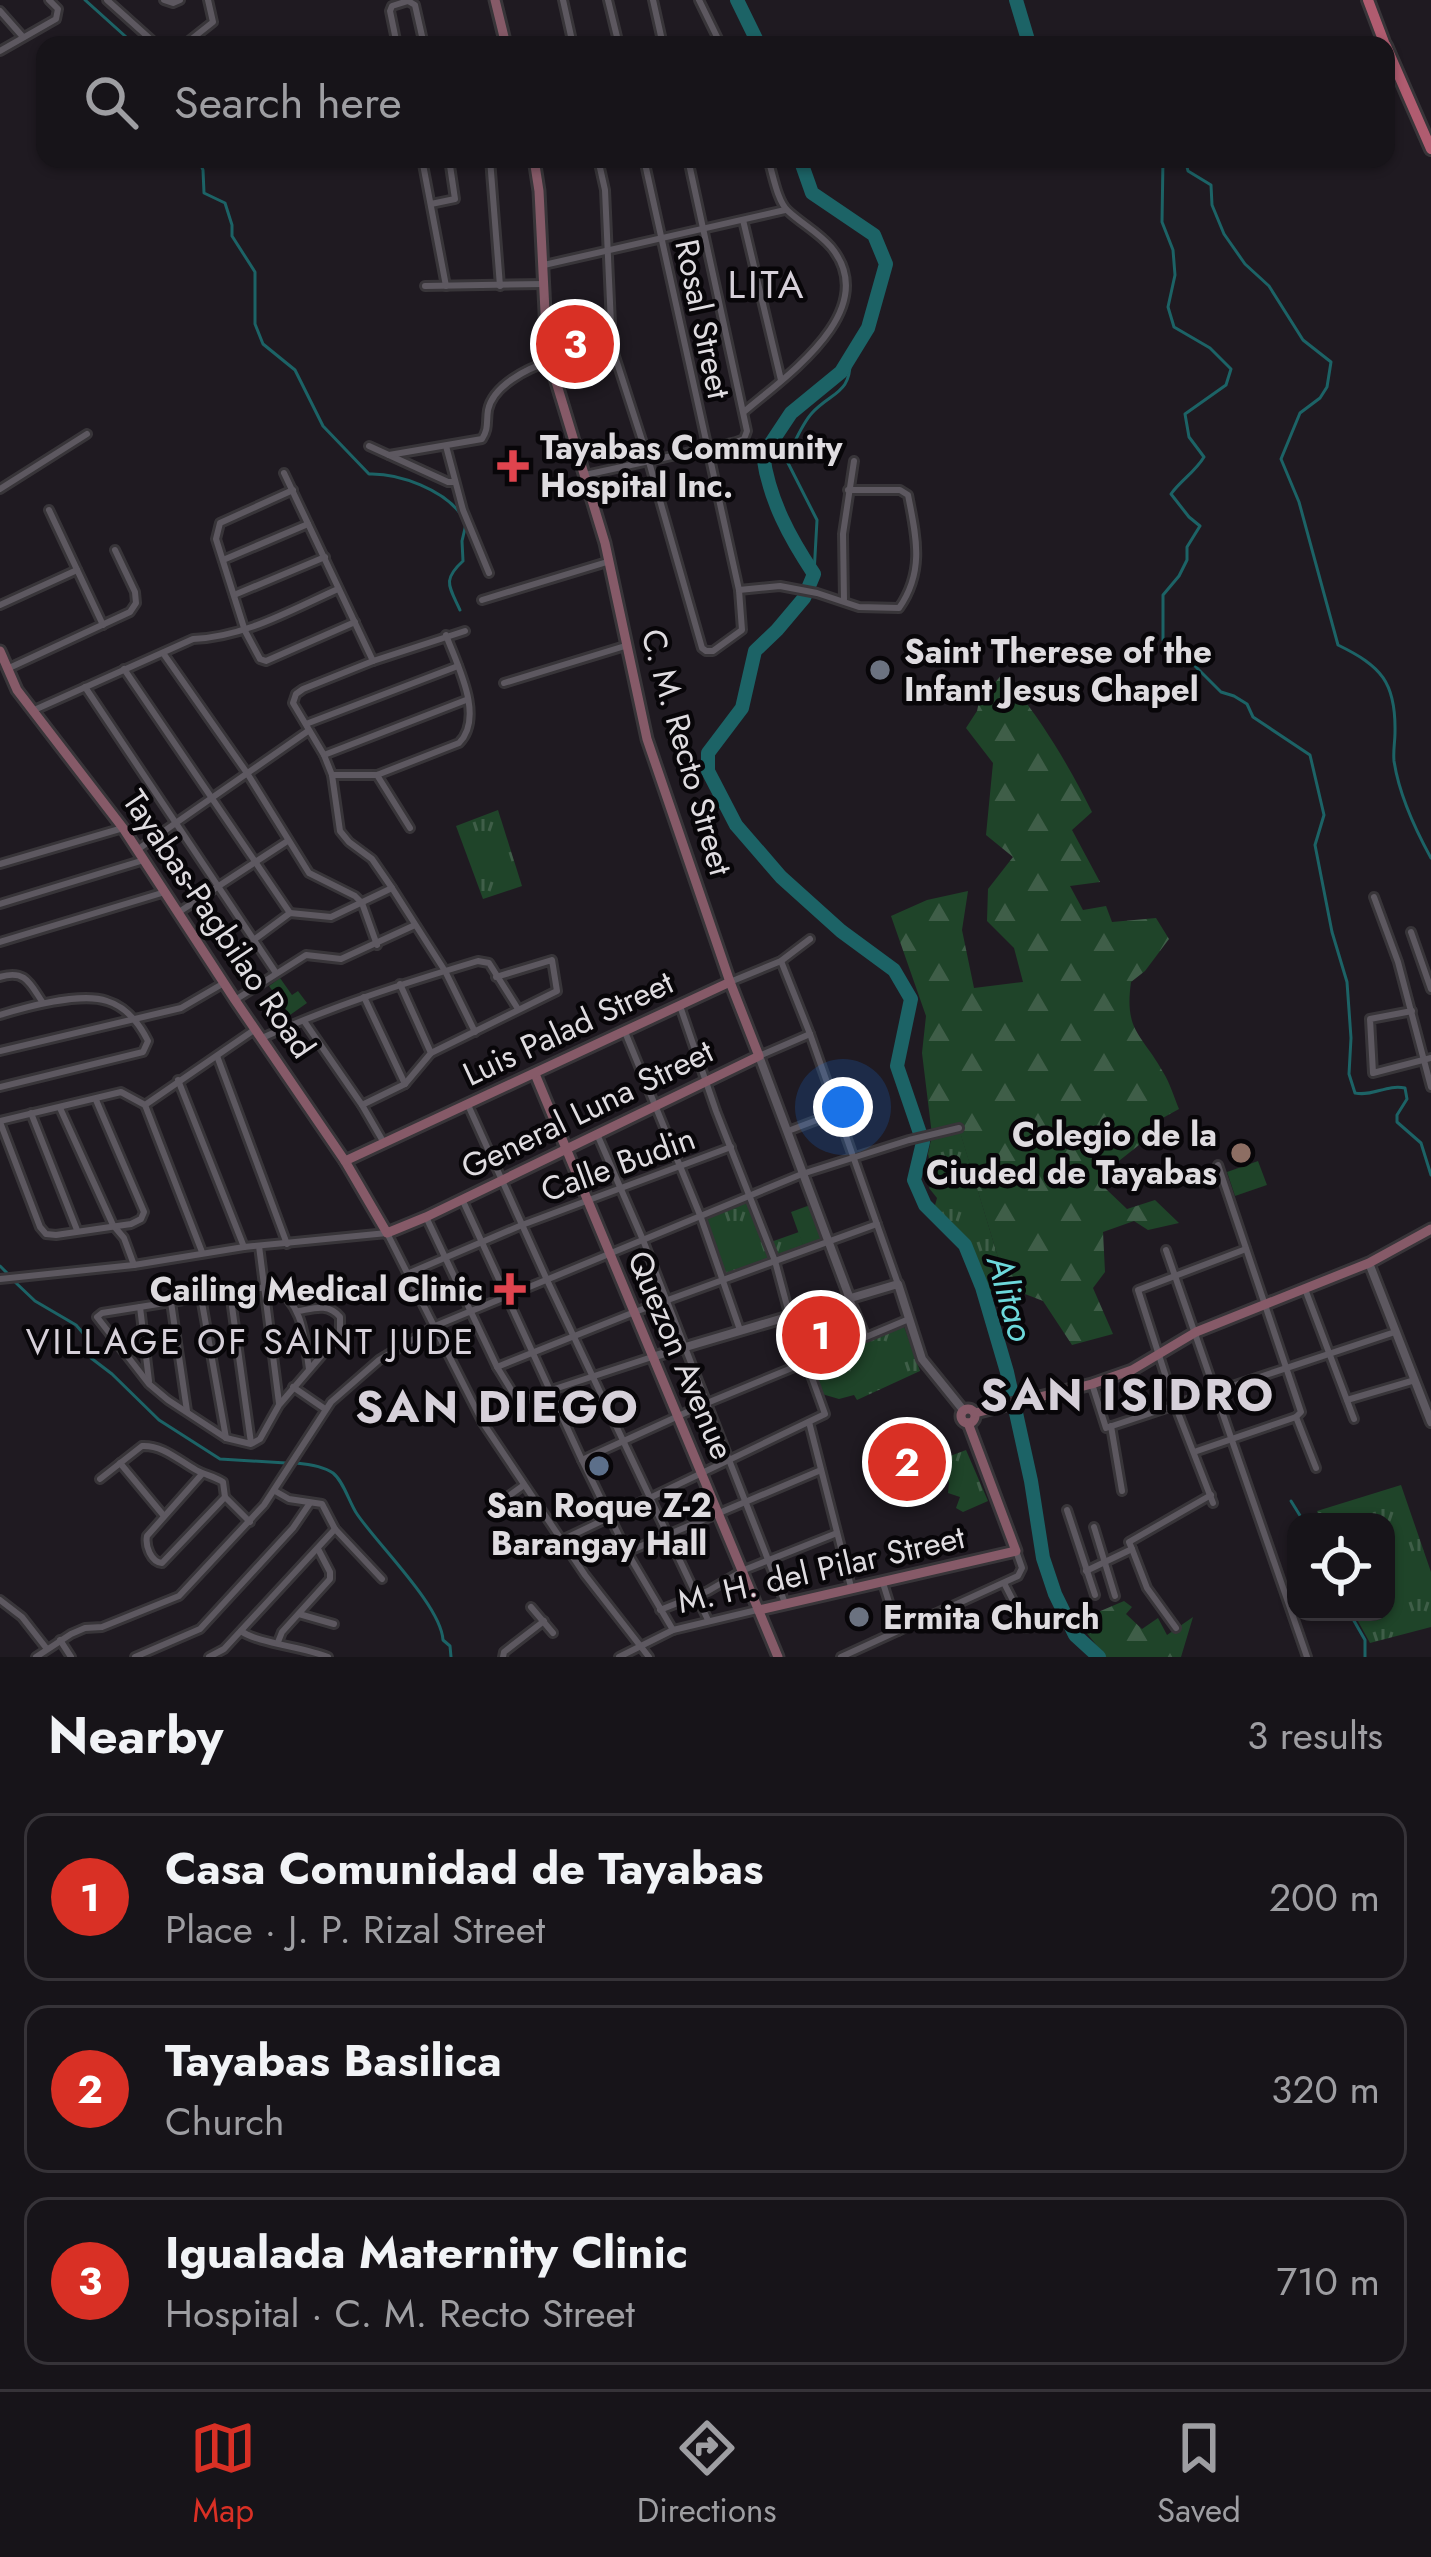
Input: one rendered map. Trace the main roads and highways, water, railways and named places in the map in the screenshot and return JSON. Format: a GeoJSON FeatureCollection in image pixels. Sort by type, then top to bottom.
{"type":"FeatureCollection","features":[{"type":"Feature","properties":{"kind":"main road"},"geometry":{"type":"LineString","coordinates":[[495,0],[504,36]]}},
{"type":"Feature","properties":{"kind":"main road"},"geometry":{"type":"LineString","coordinates":[[1368,0],[1382,36]]}},
{"type":"Feature","properties":{"kind":"main road"},"geometry":{"type":"LineString","coordinates":[[1395,67],[1431,149]]}},
{"type":"Feature","properties":{"kind":"main road","name":"C. M. Recto Street"},"geometry":{"type":"LineString","coordinates":[[535,168],[547,352],[608,562],[647,739],[759,1056]]}},
{"type":"Feature","properties":{"kind":"main road","name":"Tayabas-Pagbilao Road"},"geometry":{"type":"LineString","coordinates":[[0,651],[32,711],[123,828],[345,1161],[387,1232]]}},
{"type":"Feature","properties":{"kind":"main road","name":"Luis Palad Street"},"geometry":{"type":"LineString","coordinates":[[345,1161],[730,982]]}},
{"type":"Feature","properties":{"kind":"main road","name":"General Luna Street"},"geometry":{"type":"LineString","coordinates":[[387,1232],[759,1056]]}},
{"type":"Feature","properties":{"kind":"main road","name":"Quezon Avenue"},"geometry":{"type":"LineString","coordinates":[[536,1074],[778,1657]]}},
{"type":"Feature","properties":{"kind":"main road","name":"M. H. del Pilar Street"},"geometry":{"type":"LineString","coordinates":[[758,1610],[1016,1551],[969,1416],[1132,1370],[1196,1332],[1369,1263],[1431,1229]]}},
{"type":"Feature","properties":{"kind":"waterway"},"geometry":{"type":"LineString","coordinates":[[85,0],[125,36]]}},
{"type":"Feature","properties":{"kind":"waterway"},"geometry":{"type":"LineString","coordinates":[[737,0],[755,36]]}},
{"type":"Feature","properties":{"kind":"waterway"},"geometry":{"type":"LineString","coordinates":[[1016,0],[1027,36]]}},
{"type":"Feature","properties":{"kind":"waterway"},"geometry":{"type":"LineString","coordinates":[[202,168],[204,193],[225,203],[232,236],[255,272],[255,324],[263,344],[295,370],[323,426],[369,474],[420,485],[445,498],[462,516]]}},
{"type":"Feature","properties":{"kind":"waterway","name":"Alitao"},"geometry":{"type":"LineString","coordinates":[[803,168],[812,193],[874,235],[886,264],[868,328],[841,372],[791,413],[763,455],[782,518],[814,574],[804,598],[755,651],[742,708],[708,753],[708,771],[736,825],[781,877],[894,970],[911,999],[897,1066],[923,1142],[914,1180],[925,1205],[965,1245],[982,1287],[1007,1372],[1043,1558],[1075,1635],[1099,1657]]}},
{"type":"Feature","properties":{"kind":"waterway"},"geometry":{"type":"LineString","coordinates":[[1163,168],[1162,222],[1173,250],[1175,275],[1168,307],[1174,327],[1210,348],[1231,369],[1226,385],[1185,414],[1189,437],[1204,457],[1171,494],[1200,526],[1187,547],[1179,576],[1163,595],[1163,640],[1221,692],[1247,704],[1253,717],[1310,755],[1324,815],[1315,845],[1347,982],[1349,1074],[1355,1093],[1405,1088],[1407,1099],[1397,1122],[1421,1143],[1431,1175]]}},
{"type":"Feature","properties":{"kind":"waterway"},"geometry":{"type":"LineString","coordinates":[[1187,168],[1211,185],[1212,205],[1224,234],[1245,264],[1269,286],[1303,340],[1331,362],[1327,387],[1300,413],[1281,459],[1299,502],[1338,645],[1365,660],[1389,688],[1395,715],[1396,773],[1431,858]]}},
{"type":"Feature","properties":{"kind":"waterway"},"geometry":{"type":"LineString","coordinates":[[814,574],[817,520],[786,459],[808,418],[844,386],[850,358]]}},
{"type":"Feature","properties":{"kind":"waterway"},"geometry":{"type":"LineString","coordinates":[[460,610],[450,584],[452,573],[463,561],[466,524]]}},
{"type":"Feature","properties":{"kind":"waterway"},"geometry":{"type":"LineString","coordinates":[[0,1266],[9,1275]]}},
{"type":"Feature","properties":{"kind":"waterway"},"geometry":{"type":"LineString","coordinates":[[15,1282],[35,1301],[76,1325],[89,1340],[91,1358],[159,1420],[220,1459],[286,1463]]}},
{"type":"Feature","properties":{"kind":"waterway"},"geometry":{"type":"LineString","coordinates":[[296,1463],[325,1469],[337,1477],[357,1514],[432,1610],[451,1657]]}},
{"type":"Feature","properties":{"kind":"waterway"},"geometry":{"type":"LineString","coordinates":[[1291,1501],[1298,1513]]}},
{"type":"Feature","properties":{"kind":"waterway"},"geometry":{"type":"LineString","coordinates":[[1354,1621],[1365,1640],[1365,1657]]}},
{"type":"Feature","properties":{"kind":"place","name":"Igualada Maternity Clinic"},"geometry":{"type":"Point","coordinates":[575,344]}},
{"type":"Feature","properties":{"kind":"place","name":"Tayabas Community Hospital Inc."},"geometry":{"type":"Point","coordinates":[513,466]}},
{"type":"Feature","properties":{"kind":"place","name":"Saint Therese of the Infant Jesus Chapel"},"geometry":{"type":"Point","coordinates":[880,670]}},
{"type":"Feature","properties":{"kind":"place","name":"Colegio de la Ciuded de Tayabas"},"geometry":{"type":"Point","coordinates":[1241,1153]}},
{"type":"Feature","properties":{"kind":"place","name":"Cailing Medical Clinic"},"geometry":{"type":"Point","coordinates":[510,1289]}},
{"type":"Feature","properties":{"kind":"place","name":"Casa Comunidad de Tayabas"},"geometry":{"type":"Point","coordinates":[821,1335]}},
{"type":"Feature","properties":{"kind":"place","name":"Tayabas Basilica"},"geometry":{"type":"Point","coordinates":[907,1462]}},
{"type":"Feature","properties":{"kind":"place","name":"San Roque Z-2 Barangay Hall"},"geometry":{"type":"Point","coordinates":[599,1466]}},
{"type":"Feature","properties":{"kind":"place","name":"Ermita Church"},"geometry":{"type":"Point","coordinates":[859,1617]}},
{"type":"Feature","properties":{"kind":"district","name":"LITA"},"geometry":{"type":"Point","coordinates":[767,284]}},
{"type":"Feature","properties":{"kind":"district","name":"VILLAGE OF SAINT JUDE"},"geometry":{"type":"Point","coordinates":[251,1341]}},
{"type":"Feature","properties":{"kind":"district","name":"SAN ISIDRO"},"geometry":{"type":"Point","coordinates":[1128,1394]}},
{"type":"Feature","properties":{"kind":"district","name":"SAN DIEGO"},"geometry":{"type":"Point","coordinates":[498,1406]}}]}
